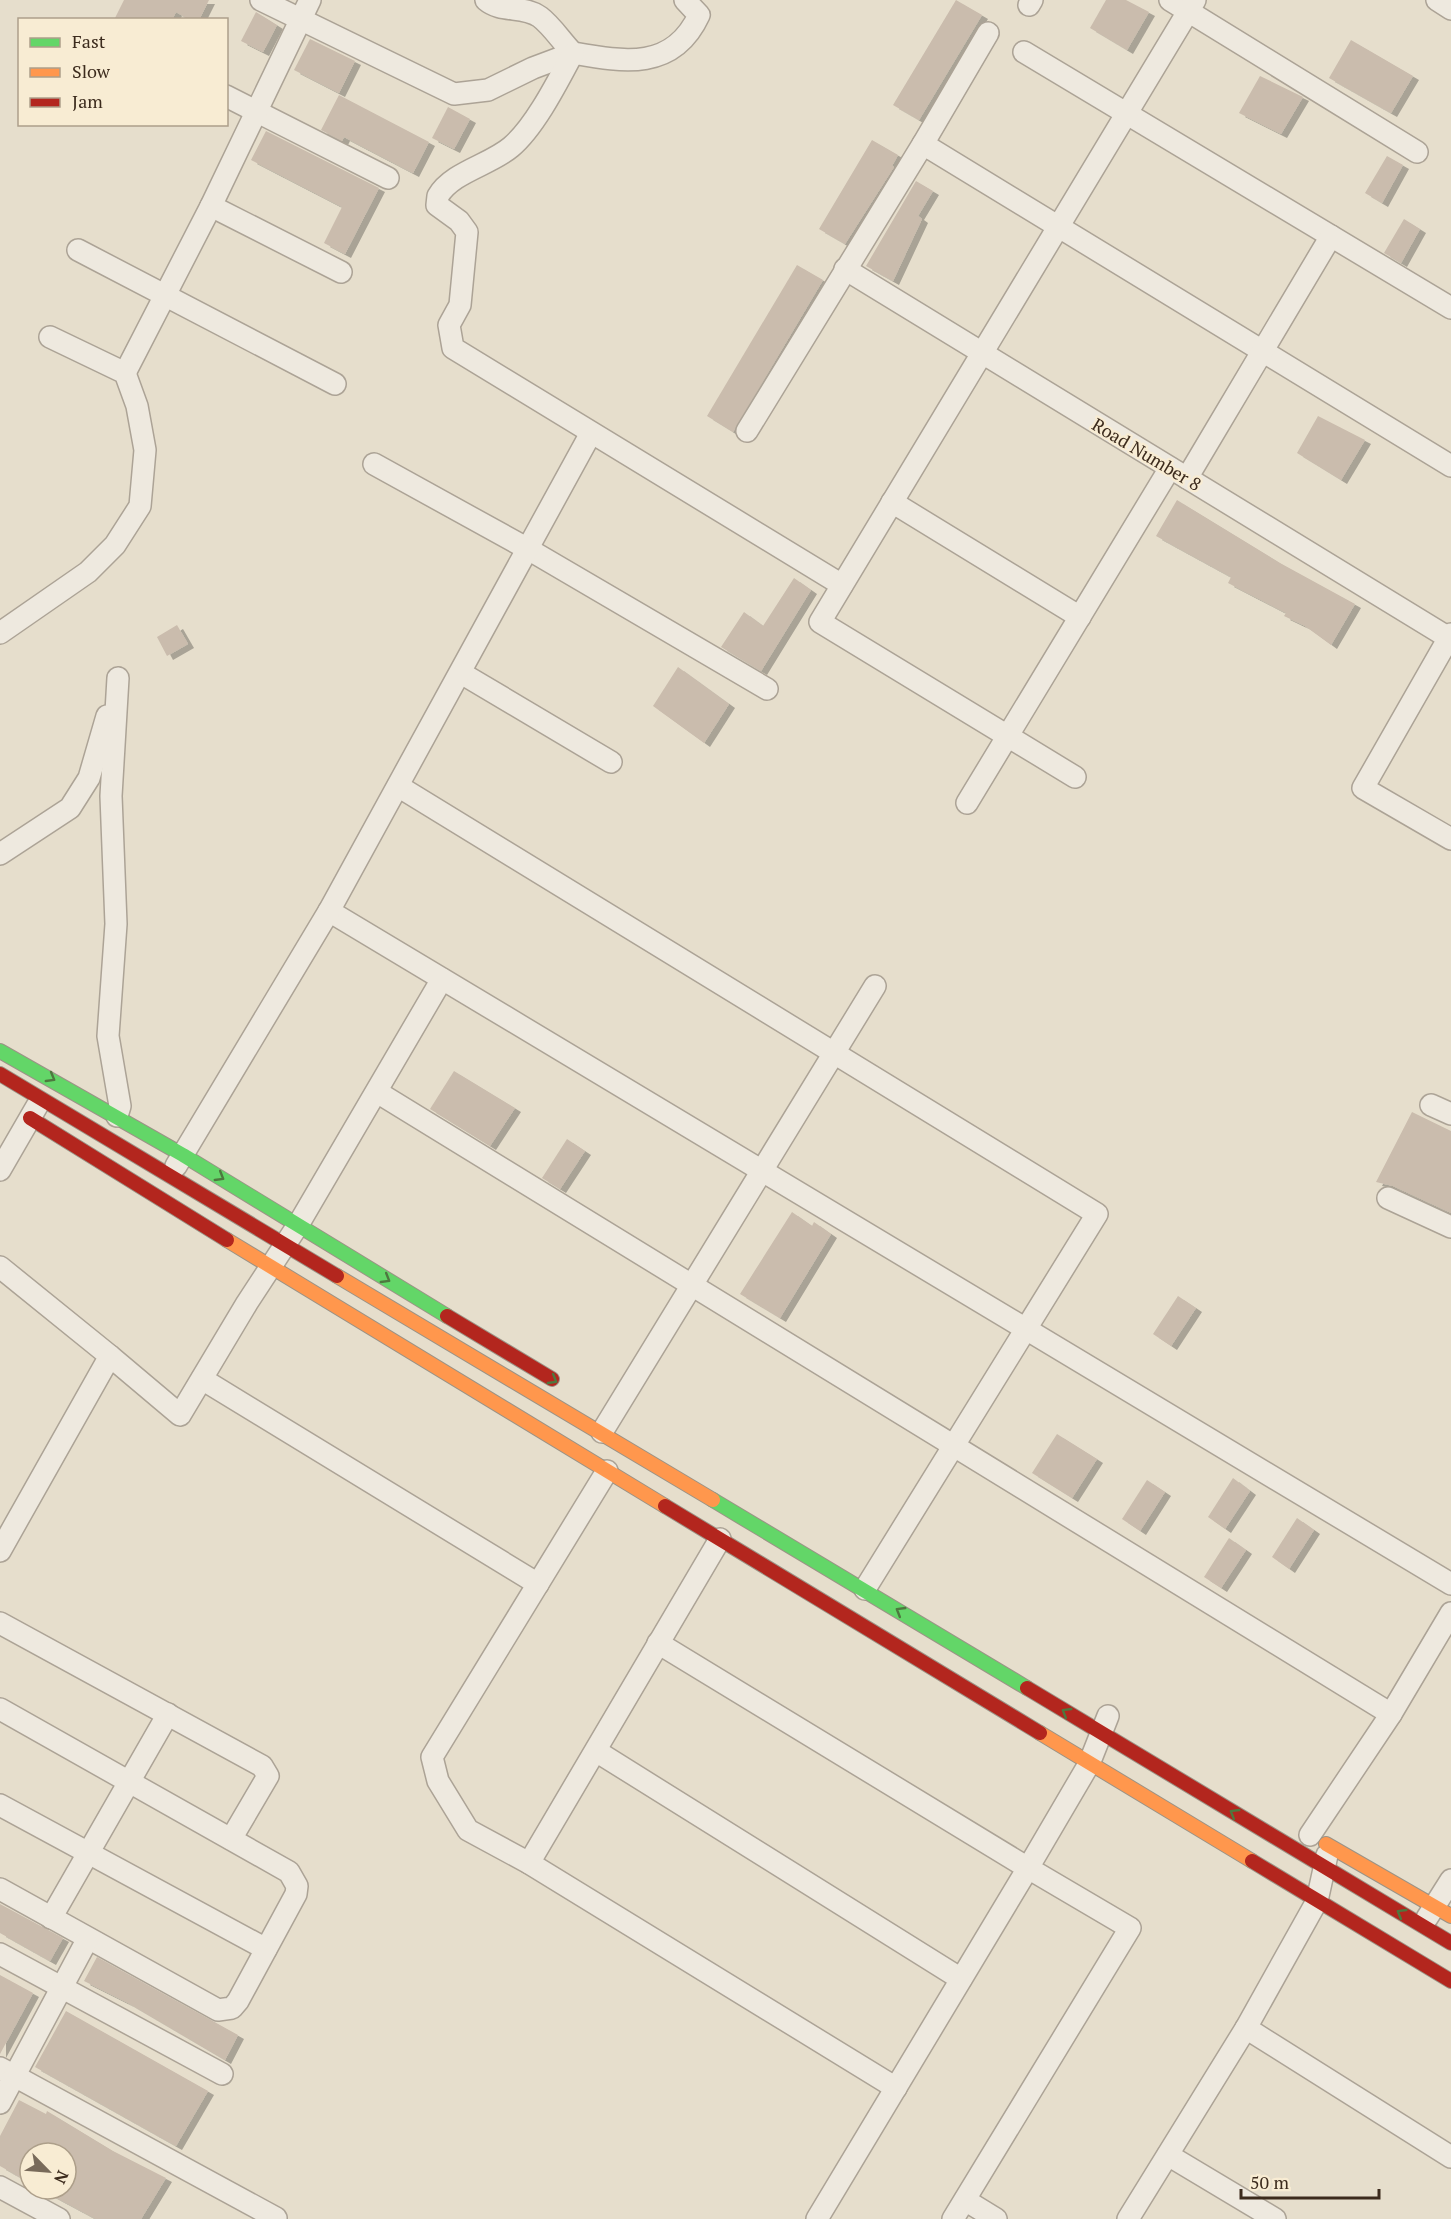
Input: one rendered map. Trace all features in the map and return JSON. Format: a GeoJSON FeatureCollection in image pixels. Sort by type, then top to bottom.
{"type":"FeatureCollection","features":[{"type":"Feature","properties":{"kind":"street"},"geometry":{"type":"LineString","coordinates":[[261,0],[454,94],[488,90],[533,68],[573,53],[650,60],[685,38],[699,15],[686,0]]}},
{"type":"Feature","properties":{"kind":"street"},"geometry":{"type":"LineString","coordinates":[[125,374],[211,206],[310,0]]}},
{"type":"Feature","properties":{"kind":"street"},"geometry":{"type":"LineString","coordinates":[[486,0],[493,6],[522,9],[540,16],[573,53]]}},
{"type":"Feature","properties":{"kind":"street"},"geometry":{"type":"LineString","coordinates":[[1437,0],[1451,9]]}},
{"type":"Feature","properties":{"kind":"street"},"geometry":{"type":"LineString","coordinates":[[1075,777],[820,622],[1127,113],[1184,4],[1417,152]]}},
{"type":"Feature","properties":{"kind":"street"},"geometry":{"type":"LineString","coordinates":[[747,431],[923,144],[988,33]]}},
{"type":"Feature","properties":{"kind":"street"},"geometry":{"type":"LineString","coordinates":[[1024,52],[1451,308]]}},
{"type":"Feature","properties":{"kind":"street"},"geometry":{"type":"LineString","coordinates":[[573,53],[550,96],[513,146],[493,160],[455,180],[441,191],[436,201],[437,205],[459,221],[466,232],[460,305],[449,325],[453,348],[842,585]]}},
{"type":"Feature","properties":{"kind":"street"},"geometry":{"type":"LineString","coordinates":[[228,97],[388,178]]}},
{"type":"Feature","properties":{"kind":"street"},"geometry":{"type":"LineString","coordinates":[[923,144],[1451,466]]}},
{"type":"Feature","properties":{"kind":"street"},"geometry":{"type":"LineString","coordinates":[[211,206],[341,272]]}},
{"type":"Feature","properties":{"kind":"street"},"geometry":{"type":"LineString","coordinates":[[967,802],[1080,617],[1263,350],[1331,236]]}},
{"type":"Feature","properties":{"kind":"street"},"geometry":{"type":"LineString","coordinates":[[78,250],[335,384]]}},
{"type":"Feature","properties":{"kind":"street","name":"Road Number 8"},"geometry":{"type":"LineString","coordinates":[[845,269],[1450,636]]}},
{"type":"Feature","properties":{"kind":"street"},"geometry":{"type":"LineString","coordinates":[[0,633],[88,572],[115,545],[140,506],[146,450],[137,406],[125,374],[50,337]]}},
{"type":"Feature","properties":{"kind":"street"},"geometry":{"type":"LineString","coordinates":[[171,1174],[329,911],[591,434]]}},
{"type":"Feature","properties":{"kind":"street"},"geometry":{"type":"LineString","coordinates":[[374,464],[528,549],[767,688]]}},
{"type":"Feature","properties":{"kind":"street"},"geometry":{"type":"LineString","coordinates":[[892,502],[1080,617]]}},
{"type":"Feature","properties":{"kind":"street"},"geometry":{"type":"LineString","coordinates":[[1450,636],[1363,788],[1451,839]]}},
{"type":"Feature","properties":{"kind":"street"},"geometry":{"type":"LineString","coordinates":[[460,673],[611,762]]}},
{"type":"Feature","properties":{"kind":"street"},"geometry":{"type":"LineString","coordinates":[[0,854],[70,808],[89,778],[118,678],[111,796],[116,924],[108,1036],[120,1106],[107,1135]]}},
{"type":"Feature","properties":{"kind":"street"},"geometry":{"type":"LineString","coordinates":[[398,786],[1097,1214],[955,1447],[872,1577]]}},
{"type":"Feature","properties":{"kind":"street"},"geometry":{"type":"LineString","coordinates":[[329,911],[1451,1584]]}},
{"type":"Feature","properties":{"kind":"street"},"geometry":{"type":"LineString","coordinates":[[0,1267],[180,1415],[284,1243],[298,1225],[442,979]]}},
{"type":"Feature","properties":{"kind":"street"},"geometry":{"type":"LineString","coordinates":[[610,1420],[875,986]]}},
{"type":"Feature","properties":{"kind":"street"},"geometry":{"type":"LineString","coordinates":[[0,1051],[183,1155],[561,1385]]}},
{"type":"Feature","properties":{"kind":"street"},"geometry":{"type":"LineString","coordinates":[[0,1074],[107,1135],[284,1243],[610,1420],[1106,1720],[1323,1866],[1451,1943]]}},
{"type":"Feature","properties":{"kind":"street"},"geometry":{"type":"LineString","coordinates":[[377,1092],[1391,1714]]}},
{"type":"Feature","properties":{"kind":"street"},"geometry":{"type":"LineString","coordinates":[[0,1170],[41,1098]]}},
{"type":"Feature","properties":{"kind":"street"},"geometry":{"type":"LineString","coordinates":[[1431,1105],[1451,1114]]}},
{"type":"Feature","properties":{"kind":"street"},"geometry":{"type":"LineString","coordinates":[[30,1118],[270,1267],[1451,1981]]}},
{"type":"Feature","properties":{"kind":"street"},"geometry":{"type":"LineString","coordinates":[[1388,1198],[1451,1227]]}},
{"type":"Feature","properties":{"kind":"street"},"geometry":{"type":"LineString","coordinates":[[0,1551],[110,1356]]}},
{"type":"Feature","properties":{"kind":"street"},"geometry":{"type":"LineString","coordinates":[[202,1379],[538,1584]]}},
{"type":"Feature","properties":{"kind":"street"},"geometry":{"type":"LineString","coordinates":[[607,1471],[432,1757],[438,1781],[468,1830],[529,1863],[896,2088]]}},
{"type":"Feature","properties":{"kind":"street"},"geometry":{"type":"LineString","coordinates":[[529,1863],[720,1539]]}},
{"type":"Feature","properties":{"kind":"street"},"geometry":{"type":"LineString","coordinates":[[1442,1911],[1305,1832],[1391,1714],[1451,1613]]}},
{"type":"Feature","properties":{"kind":"street"},"geometry":{"type":"LineString","coordinates":[[0,1623],[262,1766],[268,1776],[231,1839]]}},
{"type":"Feature","properties":{"kind":"street"},"geometry":{"type":"LineString","coordinates":[[658,1643],[1130,1928],[953,2219]]}},
{"type":"Feature","properties":{"kind":"street"},"geometry":{"type":"LineString","coordinates":[[0,1709],[289,1872],[297,1886],[296,1894],[237,2001],[232,2008],[218,2010],[0,1889]]}},
{"type":"Feature","properties":{"kind":"street"},"geometry":{"type":"LineString","coordinates":[[51,1918],[168,1714]]}},
{"type":"Feature","properties":{"kind":"street"},"geometry":{"type":"LineString","coordinates":[[817,2219],[1089,1764],[1106,1720]]}},
{"type":"Feature","properties":{"kind":"street"},"geometry":{"type":"LineString","coordinates":[[596,1751],[961,1979]]}},
{"type":"Feature","properties":{"kind":"street"},"geometry":{"type":"LineString","coordinates":[[0,1805],[266,1950]]}},
{"type":"Feature","properties":{"kind":"street"},"geometry":{"type":"LineString","coordinates":[[1128,2219],[1246,2028],[1317,1900],[1322,1888],[1323,1866],[1330,1846]]}},
{"type":"Feature","properties":{"kind":"street"},"geometry":{"type":"LineString","coordinates":[[1422,1926],[1442,1911],[1451,1880]]}},
{"type":"Feature","properties":{"kind":"street"},"geometry":{"type":"LineString","coordinates":[[0,2103],[7,2072],[62,1988],[86,1942]]}},
{"type":"Feature","properties":{"kind":"street"},"geometry":{"type":"LineString","coordinates":[[0,1954],[222,2074]]}},
{"type":"Feature","properties":{"kind":"street"},"geometry":{"type":"LineString","coordinates":[[1246,2028],[1451,2157]]}},
{"type":"Feature","properties":{"kind":"street"},"geometry":{"type":"LineString","coordinates":[[7,2072],[276,2218]]}},
{"type":"Feature","properties":{"kind":"street"},"geometry":{"type":"LineString","coordinates":[[1167,2155],[1275,2219]]}},
{"type":"Feature","properties":{"kind":"street"},"geometry":{"type":"LineString","coordinates":[[0,2187],[59,2219]]}},
{"type":"Feature","properties":{"kind":"street"},"geometry":{"type":"LineString","coordinates":[[965,2200],[996,2219]]}},
{"type":"Feature","properties":{"kind":"building"},"geometry":{"type":"Polygon","coordinates":[[[124,0],[209,0],[200,18],[186,18],[176,12],[173,18],[115,18],[124,0]]]}},
{"type":"Feature","properties":{"kind":"building"},"geometry":{"type":"Polygon","coordinates":[[[956,0],[982,15],[919,120],[893,105],[956,0]]]}},
{"type":"Feature","properties":{"kind":"building"},"geometry":{"type":"Polygon","coordinates":[[[1106,0],[1126,0],[1149,12],[1127,50],[1090,28],[1106,0]]]}},
{"type":"Feature","properties":{"kind":"building"},"geometry":{"type":"Polygon","coordinates":[[[256,12],[277,25],[263,52],[241,41],[256,12]]]}},
{"type":"Feature","properties":{"kind":"building"},"geometry":{"type":"Polygon","coordinates":[[[310,39],[355,61],[339,93],[294,70],[310,39]]]}},
{"type":"Feature","properties":{"kind":"building"},"geometry":{"type":"Polygon","coordinates":[[[1351,40],[1413,76],[1391,113],[1329,78],[1351,40]]]}},
{"type":"Feature","properties":{"kind":"building"},"geometry":{"type":"Polygon","coordinates":[[[1260,76],[1303,97],[1281,134],[1239,113],[1260,76]]]}},
{"type":"Feature","properties":{"kind":"building"},"geometry":{"type":"Polygon","coordinates":[[[339,95],[429,142],[413,173],[344,137],[342,141],[321,130],[339,95]]]}},
{"type":"Feature","properties":{"kind":"building"},"geometry":{"type":"Polygon","coordinates":[[[448,107],[470,119],[454,149],[432,138],[448,107]]]}},
{"type":"Feature","properties":{"kind":"building"},"geometry":{"type":"Polygon","coordinates":[[[266,131],[379,188],[345,254],[324,243],[342,207],[251,160],[266,131]]]}},
{"type":"Feature","properties":{"kind":"building"},"geometry":{"type":"Polygon","coordinates":[[[872,140],[898,155],[892,166],[894,167],[845,244],[819,229],[872,140]]]}},
{"type":"Feature","properties":{"kind":"building"},"geometry":{"type":"Polygon","coordinates":[[[1387,156],[1403,165],[1382,203],[1365,193],[1387,156]]]}},
{"type":"Feature","properties":{"kind":"building"},"geometry":{"type":"Polygon","coordinates":[[[916,181],[933,191],[918,216],[922,219],[893,281],[866,266],[916,181]]]}},
{"type":"Feature","properties":{"kind":"building"},"geometry":{"type":"Polygon","coordinates":[[[1404,219],[1420,229],[1401,263],[1384,253],[1404,219]]]}},
{"type":"Feature","properties":{"kind":"building"},"geometry":{"type":"Polygon","coordinates":[[[797,265],[823,280],[733,432],[707,416],[797,265]]]}},
{"type":"Feature","properties":{"kind":"building"},"geometry":{"type":"Polygon","coordinates":[[[1318,416],[1365,440],[1341,480],[1297,453],[1318,416]]]}},
{"type":"Feature","properties":{"kind":"building"},"geometry":{"type":"Polygon","coordinates":[[[1177,500],[1280,563],[1355,604],[1331,645],[1305,626],[1284,616],[1286,613],[1228,583],[1231,577],[1156,536],[1177,500]]]}},
{"type":"Feature","properties":{"kind":"building"},"geometry":{"type":"Polygon","coordinates":[[[794,578],[811,590],[761,671],[721,647],[744,612],[763,626],[794,578]]]}},
{"type":"Feature","properties":{"kind":"building"},"geometry":{"type":"Polygon","coordinates":[[[177,625],[188,644],[167,656],[157,637],[177,625]]]}},
{"type":"Feature","properties":{"kind":"building"},"geometry":{"type":"Polygon","coordinates":[[[678,667],[729,704],[704,743],[653,706],[678,667]]]}},
{"type":"Feature","properties":{"kind":"building"},"geometry":{"type":"Polygon","coordinates":[[[454,1071],[515,1108],[490,1146],[430,1109],[454,1071]]]}},
{"type":"Feature","properties":{"kind":"building"},"geometry":{"type":"Polygon","coordinates":[[[1412,1112],[1451,1131],[1451,1213],[1393,1186],[1376,1182],[1412,1112]]]}},
{"type":"Feature","properties":{"kind":"building"},"geometry":{"type":"Polygon","coordinates":[[[567,1139],[585,1151],[560,1189],[542,1178],[567,1139]]]}},
{"type":"Feature","properties":{"kind":"building"},"geometry":{"type":"Polygon","coordinates":[[[792,1212],[812,1226],[814,1222],[831,1234],[780,1318],[740,1294],[792,1212]]]}},
{"type":"Feature","properties":{"kind":"building"},"geometry":{"type":"Polygon","coordinates":[[[1178,1296],[1196,1308],[1171,1346],[1153,1334],[1178,1296]]]}},
{"type":"Feature","properties":{"kind":"building"},"geometry":{"type":"Polygon","coordinates":[[[1057,1434],[1097,1459],[1072,1498],[1032,1473],[1057,1434]]]}},
{"type":"Feature","properties":{"kind":"building"},"geometry":{"type":"Polygon","coordinates":[[[1233,1478],[1250,1491],[1225,1529],[1208,1517],[1233,1478]]]}},
{"type":"Feature","properties":{"kind":"building"},"geometry":{"type":"Polygon","coordinates":[[[1147,1480],[1165,1492],[1140,1531],[1122,1519],[1147,1480]]]}},
{"type":"Feature","properties":{"kind":"building"},"geometry":{"type":"Polygon","coordinates":[[[1297,1518],[1314,1530],[1289,1569],[1272,1557],[1297,1518]]]}},
{"type":"Feature","properties":{"kind":"building"},"geometry":{"type":"Polygon","coordinates":[[[1229,1538],[1246,1550],[1221,1588],[1204,1577],[1229,1538]]]}},
{"type":"Feature","properties":{"kind":"building"},"geometry":{"type":"Polygon","coordinates":[[[0,1904],[63,1938],[50,1961],[0,1933],[0,1904]]]}},
{"type":"Feature","properties":{"kind":"building"},"geometry":{"type":"Polygon","coordinates":[[[97,1957],[238,2035],[225,2060],[128,2003],[84,1981],[97,1957]]]}},
{"type":"Feature","properties":{"kind":"building"},"geometry":{"type":"Polygon","coordinates":[[[0,1975],[33,1993],[0,2054],[0,1975]]]}},
{"type":"Feature","properties":{"kind":"building"},"geometry":{"type":"Polygon","coordinates":[[[66,2011],[208,2091],[176,2146],[35,2067],[66,2011]]]}},
{"type":"Feature","properties":{"kind":"building"},"geometry":{"type":"Polygon","coordinates":[[[19,2100],[46,2114],[47,2111],[113,2151],[166,2178],[141,2219],[96,2219],[62,2201],[78,2201],[78,2141],[18,2141],[18,2176],[0,2166],[0,2136],[19,2100]]]}},
{"type":"Feature","properties":{"kind":"traffic: fast"},"geometry":{"type":"LineString","coordinates":[[0,1051],[183,1155],[447,1316]]}},
{"type":"Feature","properties":{"kind":"traffic: fast"},"geometry":{"type":"LineString","coordinates":[[713,1500],[1027,1688]]}},
{"type":"Feature","properties":{"kind":"traffic: slow"},"geometry":{"type":"LineString","coordinates":[[227,1240],[665,1506]]}},
{"type":"Feature","properties":{"kind":"traffic: slow"},"geometry":{"type":"LineString","coordinates":[[337,1276],[713,1500]]}},
{"type":"Feature","properties":{"kind":"traffic: slow"},"geometry":{"type":"LineString","coordinates":[[1040,1733],[1252,1861]]}},
{"type":"Feature","properties":{"kind":"traffic: slow"},"geometry":{"type":"LineString","coordinates":[[1326,1844],[1451,1916]]}},
{"type":"Feature","properties":{"kind":"traffic: jam"},"geometry":{"type":"LineString","coordinates":[[0,1074],[337,1276]]}},
{"type":"Feature","properties":{"kind":"traffic: jam"},"geometry":{"type":"LineString","coordinates":[[30,1118],[227,1240]]}},
{"type":"Feature","properties":{"kind":"traffic: jam"},"geometry":{"type":"LineString","coordinates":[[447,1316],[552,1379]]}},
{"type":"Feature","properties":{"kind":"traffic: jam"},"geometry":{"type":"LineString","coordinates":[[665,1506],[1040,1733]]}},
{"type":"Feature","properties":{"kind":"traffic: jam"},"geometry":{"type":"LineString","coordinates":[[1027,1688],[1451,1943]]}},
{"type":"Feature","properties":{"kind":"traffic: jam"},"geometry":{"type":"LineString","coordinates":[[1252,1861],[1451,1981]]}}]}
